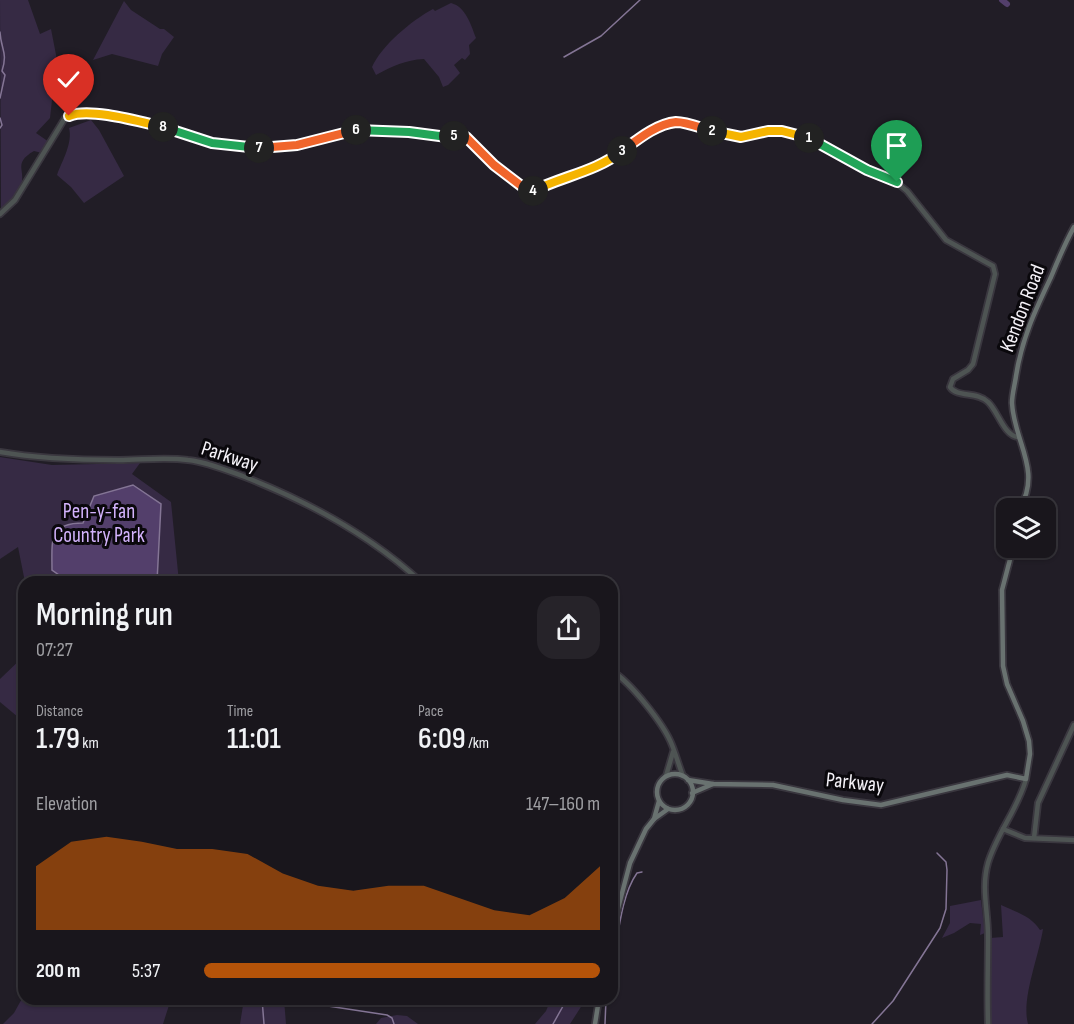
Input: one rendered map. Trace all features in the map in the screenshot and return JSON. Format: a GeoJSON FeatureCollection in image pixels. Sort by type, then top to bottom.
{"type":"FeatureCollection","features":[{"type":"Feature","properties":{"kind":"main road","name":"Kendon Road"},"geometry":{"type":"LineString","coordinates":[[1026,498],[1030,484],[1027,461],[1018,437],[1012,401],[1021,348],[1028,327],[1074,227]]}},
{"type":"Feature","properties":{"kind":"main road"},"geometry":{"type":"LineString","coordinates":[[1010,558],[1002,590],[1003,666],[1007,684],[1023,720],[1029,741],[1030,754],[1026,778]]}},
{"type":"Feature","properties":{"kind":"main road"},"geometry":{"type":"LineString","coordinates":[[654,819],[659,801],[657,789],[666,776],[677,774],[685,778],[692,793]]}},
{"type":"Feature","properties":{"kind":"main road","name":"Parkway"},"geometry":{"type":"LineString","coordinates":[[685,778],[713,784],[773,785],[843,800],[881,805],[1007,775],[1026,778]]}},
{"type":"Feature","properties":{"kind":"main road"},"geometry":{"type":"LineString","coordinates":[[659,801],[668,809],[678,810],[686,806],[692,793],[713,784]]}},
{"type":"Feature","properties":{"kind":"main road"},"geometry":{"type":"LineString","coordinates":[[618,908],[630,863],[646,829],[654,819],[668,809]]}},
{"type":"Feature","properties":{"kind":"main road"},"geometry":{"type":"LineString","coordinates":[[595,1024],[598,1005]]}},
{"type":"Feature","properties":{"kind":"street"},"geometry":{"type":"LineString","coordinates":[[0,214],[15,200],[62,123],[77,113],[123,118],[170,129],[221,145],[262,148],[297,145],[360,129],[447,137],[462,135],[494,165],[530,192],[558,179],[593,170],[647,134],[676,122],[730,136],[741,137],[775,131],[801,135],[830,148],[867,170],[892,179],[907,191],[946,240],[988,262],[994,268],[973,364],[964,373],[953,378],[950,387],[955,392],[984,398],[995,409],[1011,435],[1018,437]]}},
{"type":"Feature","properties":{"kind":"street","name":"Parkway"},"geometry":{"type":"LineString","coordinates":[[0,452],[69,459],[179,459],[204,463],[278,490],[330,516],[371,542],[414,576]]}},
{"type":"Feature","properties":{"kind":"street"},"geometry":{"type":"LineString","coordinates":[[618,675],[626,681],[656,720],[672,745],[685,778]]}},
{"type":"Feature","properties":{"kind":"street"},"geometry":{"type":"LineString","coordinates":[[1034,838],[1038,803],[1074,725]]}},
{"type":"Feature","properties":{"kind":"street"},"geometry":{"type":"LineString","coordinates":[[666,776],[673,752]]}},
{"type":"Feature","properties":{"kind":"street"},"geometry":{"type":"LineString","coordinates":[[988,1024],[988,934],[984,881],[988,862],[1016,807],[1026,778]]}},
{"type":"Feature","properties":{"kind":"street"},"geometry":{"type":"LineString","coordinates":[[1003,829],[1025,838],[1074,840]]}},
{"type":"Feature","properties":{"kind":"green space"},"geometry":{"type":"Polygon","coordinates":[[[0,0],[28,0],[40,34],[51,29],[58,65],[49,68],[53,91],[50,118],[36,133],[49,142],[42,153],[34,151],[23,160],[20,188],[1,211],[0,0]]]}},
{"type":"Feature","properties":{"kind":"green space"},"geometry":{"type":"Polygon","coordinates":[[[124,1],[131,10],[174,37],[162,54],[158,66],[112,54],[93,60],[124,1]]]}},
{"type":"Feature","properties":{"kind":"green space"},"geometry":{"type":"Polygon","coordinates":[[[451,3],[464,12],[476,38],[469,45],[470,54],[465,60],[462,58],[454,65],[460,73],[448,85],[443,87],[439,77],[424,59],[399,64],[376,75],[372,67],[376,59],[398,34],[433,9],[435,11],[451,3]]]}},
{"type":"Feature","properties":{"kind":"green space"},"geometry":{"type":"Polygon","coordinates":[[[91,120],[99,130],[124,176],[84,203],[57,175],[68,146],[69,128],[91,120]]]}},
{"type":"Feature","properties":{"kind":"green space","name":"Pen-y-fan Country Park"},"geometry":{"type":"Polygon","coordinates":[[[0,457],[52,465],[140,463],[132,474],[171,502],[178,576],[24,576],[18,547],[0,559],[0,457]]]}},
{"type":"Feature","properties":{"kind":"green space"},"geometry":{"type":"Polygon","coordinates":[[[18,662],[18,717],[0,702],[0,679],[18,662]]]}},
{"type":"Feature","properties":{"kind":"green space"},"geometry":{"type":"Polygon","coordinates":[[[981,900],[985,933],[980,935],[981,924],[970,923],[942,938],[950,923],[950,906],[981,900]]]}},
{"type":"Feature","properties":{"kind":"green space"},"geometry":{"type":"Polygon","coordinates":[[[1001,905],[1028,918],[1040,930],[1043,929],[1027,1002],[1028,1024],[991,1024],[990,938],[1003,937],[1001,905]]]}},
{"type":"Feature","properties":{"kind":"green space"},"geometry":{"type":"Polygon","coordinates":[[[18,1005],[169,1005],[163,1024],[3,1024],[18,1005]]]}},
{"type":"Feature","properties":{"kind":"green space"},"geometry":{"type":"Polygon","coordinates":[[[243,1005],[284,1005],[286,1024],[240,1024],[243,1005]]]}},
{"type":"Feature","properties":{"kind":"green space"},"geometry":{"type":"Polygon","coordinates":[[[548,1005],[582,1005],[570,1024],[535,1024],[548,1005]]]}},
{"type":"Feature","properties":{"kind":"green space"},"geometry":{"type":"Polygon","coordinates":[[[407,1016],[418,1024],[376,1024],[381,1018],[407,1016]]]}},
{"type":"Feature","properties":{"kind":"shaded area"},"geometry":{"type":"Polygon","coordinates":[[[133,485],[161,504],[157,576],[60,576],[52,570],[54,536],[63,526],[83,523],[94,496],[133,485]]]}},
{"type":"Feature","properties":{"kind":"waterway"},"geometry":{"type":"LineString","coordinates":[[564,57],[601,36],[640,0]]}},
{"type":"Feature","properties":{"kind":"waterway"},"geometry":{"type":"LineString","coordinates":[[1002,0],[1007,4]]}},
{"type":"Feature","properties":{"kind":"waterway"},"geometry":{"type":"LineString","coordinates":[[0,32],[4,55],[2,71],[5,75],[0,98]]}},
{"type":"Feature","properties":{"kind":"waterway"},"geometry":{"type":"LineString","coordinates":[[0,118],[2,125],[0,128]]}},
{"type":"Feature","properties":{"kind":"waterway"},"geometry":{"type":"LineString","coordinates":[[872,1024],[893,1001],[940,928],[946,909],[947,870],[946,862],[937,853]]}},
{"type":"Feature","properties":{"kind":"waterway"},"geometry":{"type":"LineString","coordinates":[[618,932],[631,883],[637,873],[642,872]]}},
{"type":"Feature","properties":{"kind":"waterway"},"geometry":{"type":"LineString","coordinates":[[262,1005],[264,1024]]}},
{"type":"Feature","properties":{"kind":"waterway"},"geometry":{"type":"LineString","coordinates":[[321,1005],[387,1015],[392,1018],[394,1024]]}},
{"type":"Feature","properties":{"kind":"waterway"},"geometry":{"type":"LineString","coordinates":[[553,1024],[564,1005]]}},
{"type":"Feature","properties":{"kind":"waterway"},"geometry":{"type":"LineString","coordinates":[[605,1024],[606,1005]]}},
{"type":"Feature","properties":{"kind":"route"},"geometry":{"type":"LineString","coordinates":[[69,116],[77,113],[108,115],[170,129],[212,143],[247,148],[297,145],[360,129],[447,137],[462,135],[494,165],[530,192],[558,179],[593,170],[638,139],[660,127],[679,122],[730,136],[750,136],[768,131],[801,135],[830,148],[873,173],[897,182]]}}]}
